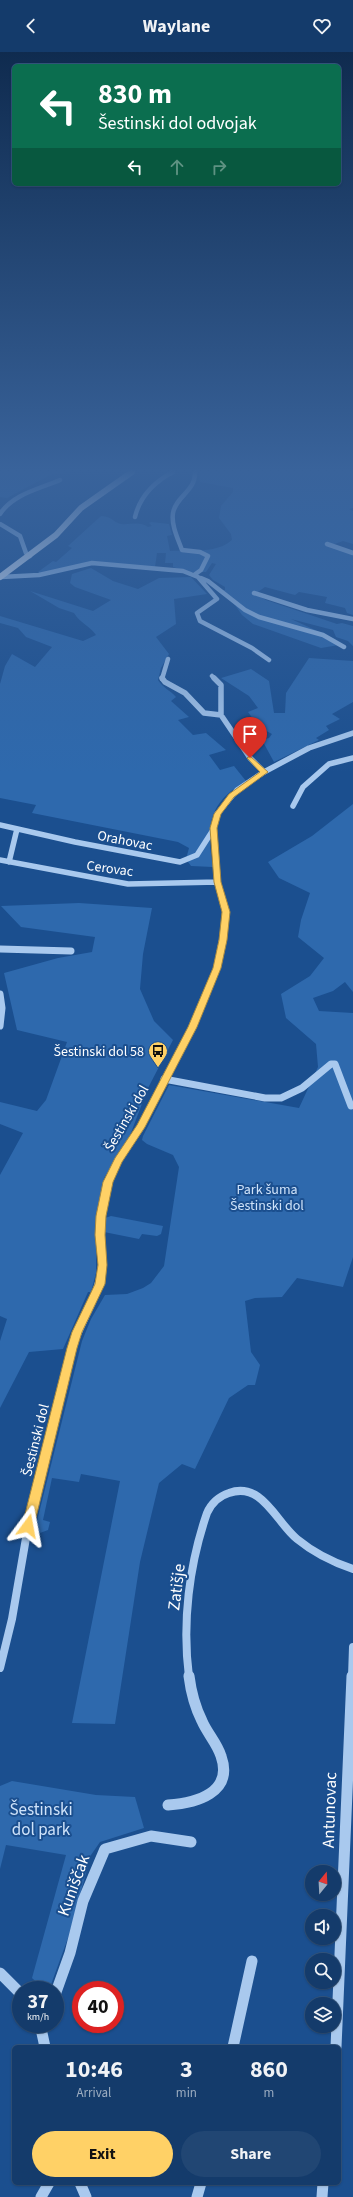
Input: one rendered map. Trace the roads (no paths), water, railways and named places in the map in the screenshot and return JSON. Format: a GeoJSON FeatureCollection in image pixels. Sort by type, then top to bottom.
{"type":"FeatureCollection","features":[{"type":"Feature","properties":{"kind":"street"},"geometry":{"type":"LineString","coordinates":[[1,577],[39,575],[50,572]]}},
{"type":"Feature","properties":{"kind":"street"},"geometry":{"type":"LineString","coordinates":[[183,572],[208,581],[233,602],[259,617],[299,627],[323,635],[344,648]]}},
{"type":"Feature","properties":{"kind":"street"},"geometry":{"type":"LineString","coordinates":[[196,576],[199,572]]}},
{"type":"Feature","properties":{"kind":"street"},"geometry":{"type":"LineString","coordinates":[[196,576],[216,599],[197,613],[200,621],[252,648],[269,660]]}},
{"type":"Feature","properties":{"kind":"street"},"geometry":{"type":"LineString","coordinates":[[254,593],[307,610],[353,619]]}},
{"type":"Feature","properties":{"kind":"street"},"geometry":{"type":"LineString","coordinates":[[168,659],[162,678],[165,682],[185,692],[204,713],[221,715]]}},
{"type":"Feature","properties":{"kind":"street"},"geometry":{"type":"LineString","coordinates":[[212,676],[221,685],[221,715],[250,758],[264,772]]}},
{"type":"Feature","properties":{"kind":"street","name":"Šestinski dol"},"geometry":{"type":"LineString","coordinates":[[0,1668],[12,1619],[30,1516],[72,1348],[77,1332],[98,1290],[101,1278],[101,1216],[108,1182],[118,1161],[141,1127],[204,1002],[220,954],[226,912],[218,882],[218,859],[214,830],[217,814],[237,790],[264,772],[309,748],[353,733]]}},
{"type":"Feature","properties":{"kind":"street"},"geometry":{"type":"LineString","coordinates":[[293,806],[303,787],[329,764],[353,758]]}},
{"type":"Feature","properties":{"kind":"street","name":"Orahovac"},"geometry":{"type":"LineString","coordinates":[[0,825],[180,862],[194,859],[200,854],[214,830]]}},
{"type":"Feature","properties":{"kind":"street"},"geometry":{"type":"LineString","coordinates":[[9,862],[17,829]]}},
{"type":"Feature","properties":{"kind":"street","name":"Cerovac"},"geometry":{"type":"LineString","coordinates":[[0,860],[128,884],[218,882]]}},
{"type":"Feature","properties":{"kind":"street"},"geometry":{"type":"LineString","coordinates":[[0,949],[71,951]]}},
{"type":"Feature","properties":{"kind":"street"},"geometry":{"type":"LineString","coordinates":[[0,994],[2,1008],[0,1026]]}},
{"type":"Feature","properties":{"kind":"street"},"geometry":{"type":"LineString","coordinates":[[164,1079],[265,1098],[281,1098],[302,1088],[331,1064],[335,1064],[338,1076],[345,1086],[351,1106]]}},
{"type":"Feature","properties":{"kind":"street","name":"Zatišje"},"geometry":{"type":"LineString","coordinates":[[168,1805],[191,1804],[209,1797],[219,1785],[224,1770],[222,1756],[202,1721],[188,1678],[187,1635],[192,1570],[208,1509],[219,1498],[229,1492],[240,1491],[261,1497],[289,1532],[303,1543],[328,1560],[353,1569]]}},
{"type":"Feature","properties":{"kind":"street","name":"Antunovac"},"geometry":{"type":"LineString","coordinates":[[336,2045],[353,1647]]}},
{"type":"Feature","properties":{"kind":"street","name":"Kuniščak"},"geometry":{"type":"LineString","coordinates":[[60,1981],[70,1953],[83,1901],[105,1849],[151,1836],[191,1842]]}},
{"type":"Feature","properties":{"kind":"street"},"geometry":{"type":"LineString","coordinates":[[233,2045],[252,1961]]}},
{"type":"Feature","properties":{"kind":"street"},"geometry":{"type":"LineString","coordinates":[[0,1973],[12,1985]]}},
{"type":"Feature","properties":{"kind":"street"},"geometry":{"type":"LineString","coordinates":[[42,2033],[45,2045]]}},
{"type":"Feature","properties":{"kind":"street"},"geometry":{"type":"LineString","coordinates":[[41,2197],[48,2185]]}},
{"type":"Feature","properties":{"kind":"street"},"geometry":{"type":"LineString","coordinates":[[81,2185],[86,2197]]}},
{"type":"Feature","properties":{"kind":"street"},"geometry":{"type":"LineString","coordinates":[[197,2197],[200,2185]]}},
{"type":"Feature","properties":{"kind":"street"},"geometry":{"type":"LineString","coordinates":[[322,2197],[323,2185]]}},
{"type":"Feature","properties":{"kind":"place","name":"Šestinski dol 58"},"geometry":{"type":"Point","coordinates":[158,1068]}},
{"type":"Feature","properties":{"kind":"park label","name":"Park šuma Šestinski dol"},"geometry":{"type":"Point","coordinates":[267,1198]}},
{"type":"Feature","properties":{"kind":"park label","name":"Šestinski dol park"},"geometry":{"type":"Point","coordinates":[41,1819]}}]}
